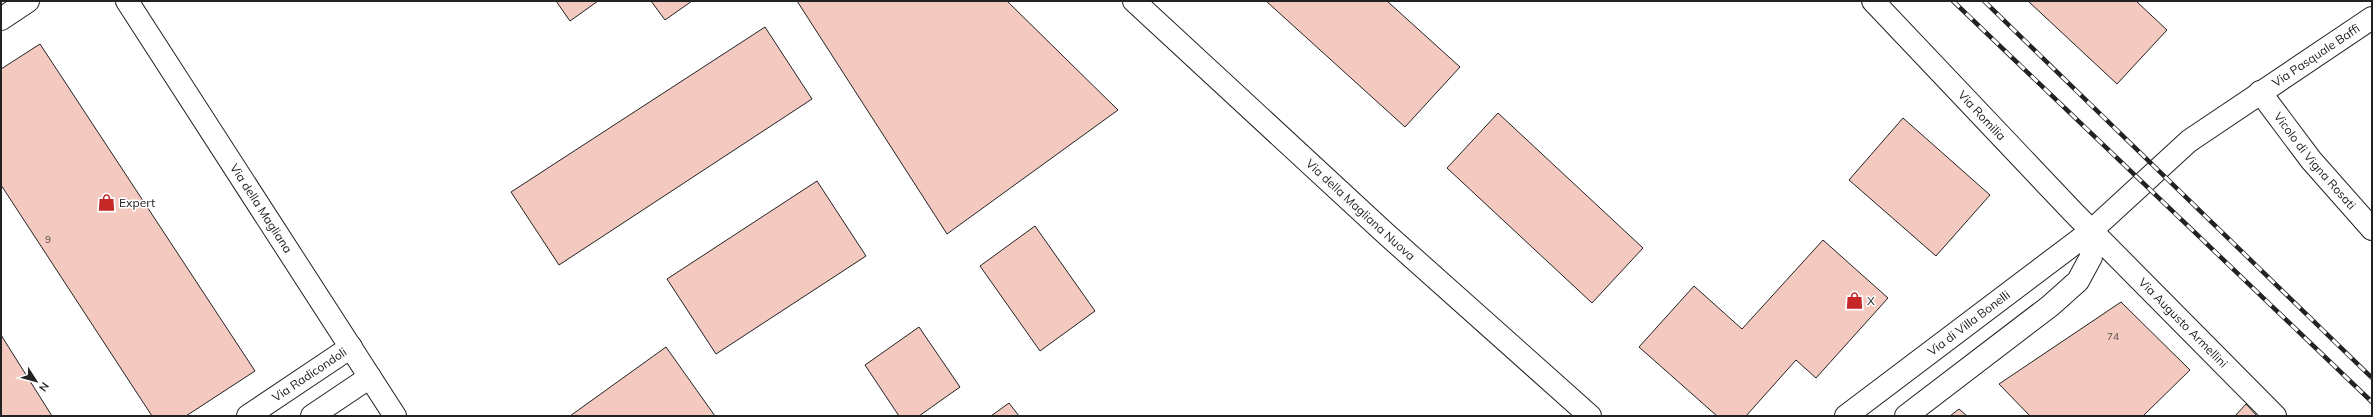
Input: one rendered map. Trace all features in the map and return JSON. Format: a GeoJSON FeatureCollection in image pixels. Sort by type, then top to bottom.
{"type":"FeatureCollection","features":[{"type":"Feature","properties":{"kind":"street"},"geometry":{"type":"LineString","coordinates":[[1,19],[28,1]]}},
{"type":"Feature","properties":{"kind":"street","name":"Via della Magliana"},"geometry":{"type":"LineString","coordinates":[[127,1],[395,416]]}},
{"type":"Feature","properties":{"kind":"street","name":"Via della Magliana Nuova"},"geometry":{"type":"LineString","coordinates":[[1134,1],[1385,233],[1590,416]]}},
{"type":"Feature","properties":{"kind":"street","name":"Via Romilia"},"geometry":{"type":"LineString","coordinates":[[1873,1],[2091,231]]}},
{"type":"Feature","properties":{"kind":"street","name":"Via Pasquale Baffi"},"geometry":{"type":"LineString","coordinates":[[2260,92],[2372,18]]}},
{"type":"Feature","properties":{"kind":"street","name":"Via di Villa Bonelli"},"geometry":{"type":"LineString","coordinates":[[1846,416],[2091,231],[2189,141],[2260,92]]}},
{"type":"Feature","properties":{"kind":"street","name":"Vicolo di Vigna Rosati"},"geometry":{"type":"LineString","coordinates":[[2260,92],[2311,160],[2372,229]]}},
{"type":"Feature","properties":{"kind":"street"},"geometry":{"type":"LineString","coordinates":[[1906,416],[2050,306],[2078,281],[2091,257],[2091,231]]}},
{"type":"Feature","properties":{"kind":"street","name":"Via Augusto Armellini"},"geometry":{"type":"LineString","coordinates":[[2091,231],[2275,416]]}},
{"type":"Feature","properties":{"kind":"street","name":"Via Radicondoli"},"geometry":{"type":"LineString","coordinates":[[248,416],[351,347]]}},
{"type":"Feature","properties":{"kind":"street"},"geometry":{"type":"LineString","coordinates":[[312,416],[370,377]]}},
{"type":"Feature","properties":{"kind":"building"},"geometry":{"type":"Polygon","coordinates":[[[556,1],[598,1],[570,21],[556,1]]]}},
{"type":"Feature","properties":{"kind":"building"},"geometry":{"type":"Polygon","coordinates":[[[651,1],[692,1],[665,20],[651,1]]]}},
{"type":"Feature","properties":{"kind":"building"},"geometry":{"type":"Polygon","coordinates":[[[797,1],[1007,1],[1118,110],[947,234],[797,1]]]}},
{"type":"Feature","properties":{"kind":"building"},"geometry":{"type":"Polygon","coordinates":[[[1266,1],[1387,1],[1460,67],[1405,127],[1266,1]]]}},
{"type":"Feature","properties":{"kind":"building"},"geometry":{"type":"Polygon","coordinates":[[[2028,1],[2136,1],[2167,30],[2117,84],[2028,1]]]}},
{"type":"Feature","properties":{"kind":"building"},"geometry":{"type":"Polygon","coordinates":[[[765,27],[812,99],[559,265],[511,192],[765,27]]]}},
{"type":"Feature","properties":{"kind":"building"},"geometry":{"type":"Polygon","coordinates":[[[40,44],[255,371],[186,416],[152,416],[1,185],[1,69],[40,44]]]}},
{"type":"Feature","properties":{"kind":"building"},"geometry":{"type":"Polygon","coordinates":[[[1498,113],[1643,248],[1592,303],[1447,168],[1498,113]]]}},
{"type":"Feature","properties":{"kind":"building"},"geometry":{"type":"Polygon","coordinates":[[[1903,118],[1990,195],[1936,256],[1849,180],[1903,118]]]}},
{"type":"Feature","properties":{"kind":"building"},"geometry":{"type":"Polygon","coordinates":[[[817,181],[866,256],[716,354],[667,279],[817,181]]]}},
{"type":"Feature","properties":{"kind":"building"},"geometry":{"type":"Polygon","coordinates":[[[1035,226],[1095,311],[1040,351],[980,266],[1035,226]]]}},
{"type":"Feature","properties":{"kind":"building"},"geometry":{"type":"Polygon","coordinates":[[[1823,240],[1888,298],[1816,378],[1796,360],[1746,416],[1717,416],[1639,347],[1694,286],[1742,329],[1823,240]]]}},
{"type":"Feature","properties":{"kind":"building"},"geometry":{"type":"Polygon","coordinates":[[[2121,302],[2190,370],[2143,416],[2030,416],[1999,384],[2121,302]]]}},
{"type":"Feature","properties":{"kind":"building"},"geometry":{"type":"Polygon","coordinates":[[[919,327],[960,387],[919,416],[899,416],[865,365],[919,327]]]}},
{"type":"Feature","properties":{"kind":"building"},"geometry":{"type":"Polygon","coordinates":[[[1,335],[52,416],[1,416],[1,335]]]}},
{"type":"Feature","properties":{"kind":"building"},"geometry":{"type":"Polygon","coordinates":[[[666,347],[715,416],[570,416],[666,347]]]}},
{"type":"Feature","properties":{"kind":"building"},"geometry":{"type":"Polygon","coordinates":[[[1009,403],[1019,416],[991,416],[1009,403]]]}},
{"type":"Feature","properties":{"kind":"building"},"geometry":{"type":"Polygon","coordinates":[[[2246,404],[2257,416],[2235,416],[2246,404]]]}},
{"type":"Feature","properties":{"kind":"building"},"geometry":{"type":"Polygon","coordinates":[[[1959,409],[1967,416],[1950,416],[1959,409]]]}},
{"type":"Feature","properties":{"kind":"railway"},"geometry":{"type":"LineString","coordinates":[[1953,1],[2372,402]]}},
{"type":"Feature","properties":{"kind":"railway"},"geometry":{"type":"LineString","coordinates":[[1984,1],[2372,378]]}},
{"type":"Feature","properties":{"kind":"place","name":"Expert"},"geometry":{"type":"Point","coordinates":[106,203]}},
{"type":"Feature","properties":{"kind":"place","name":"X"},"geometry":{"type":"Point","coordinates":[1854,301]}}]}
